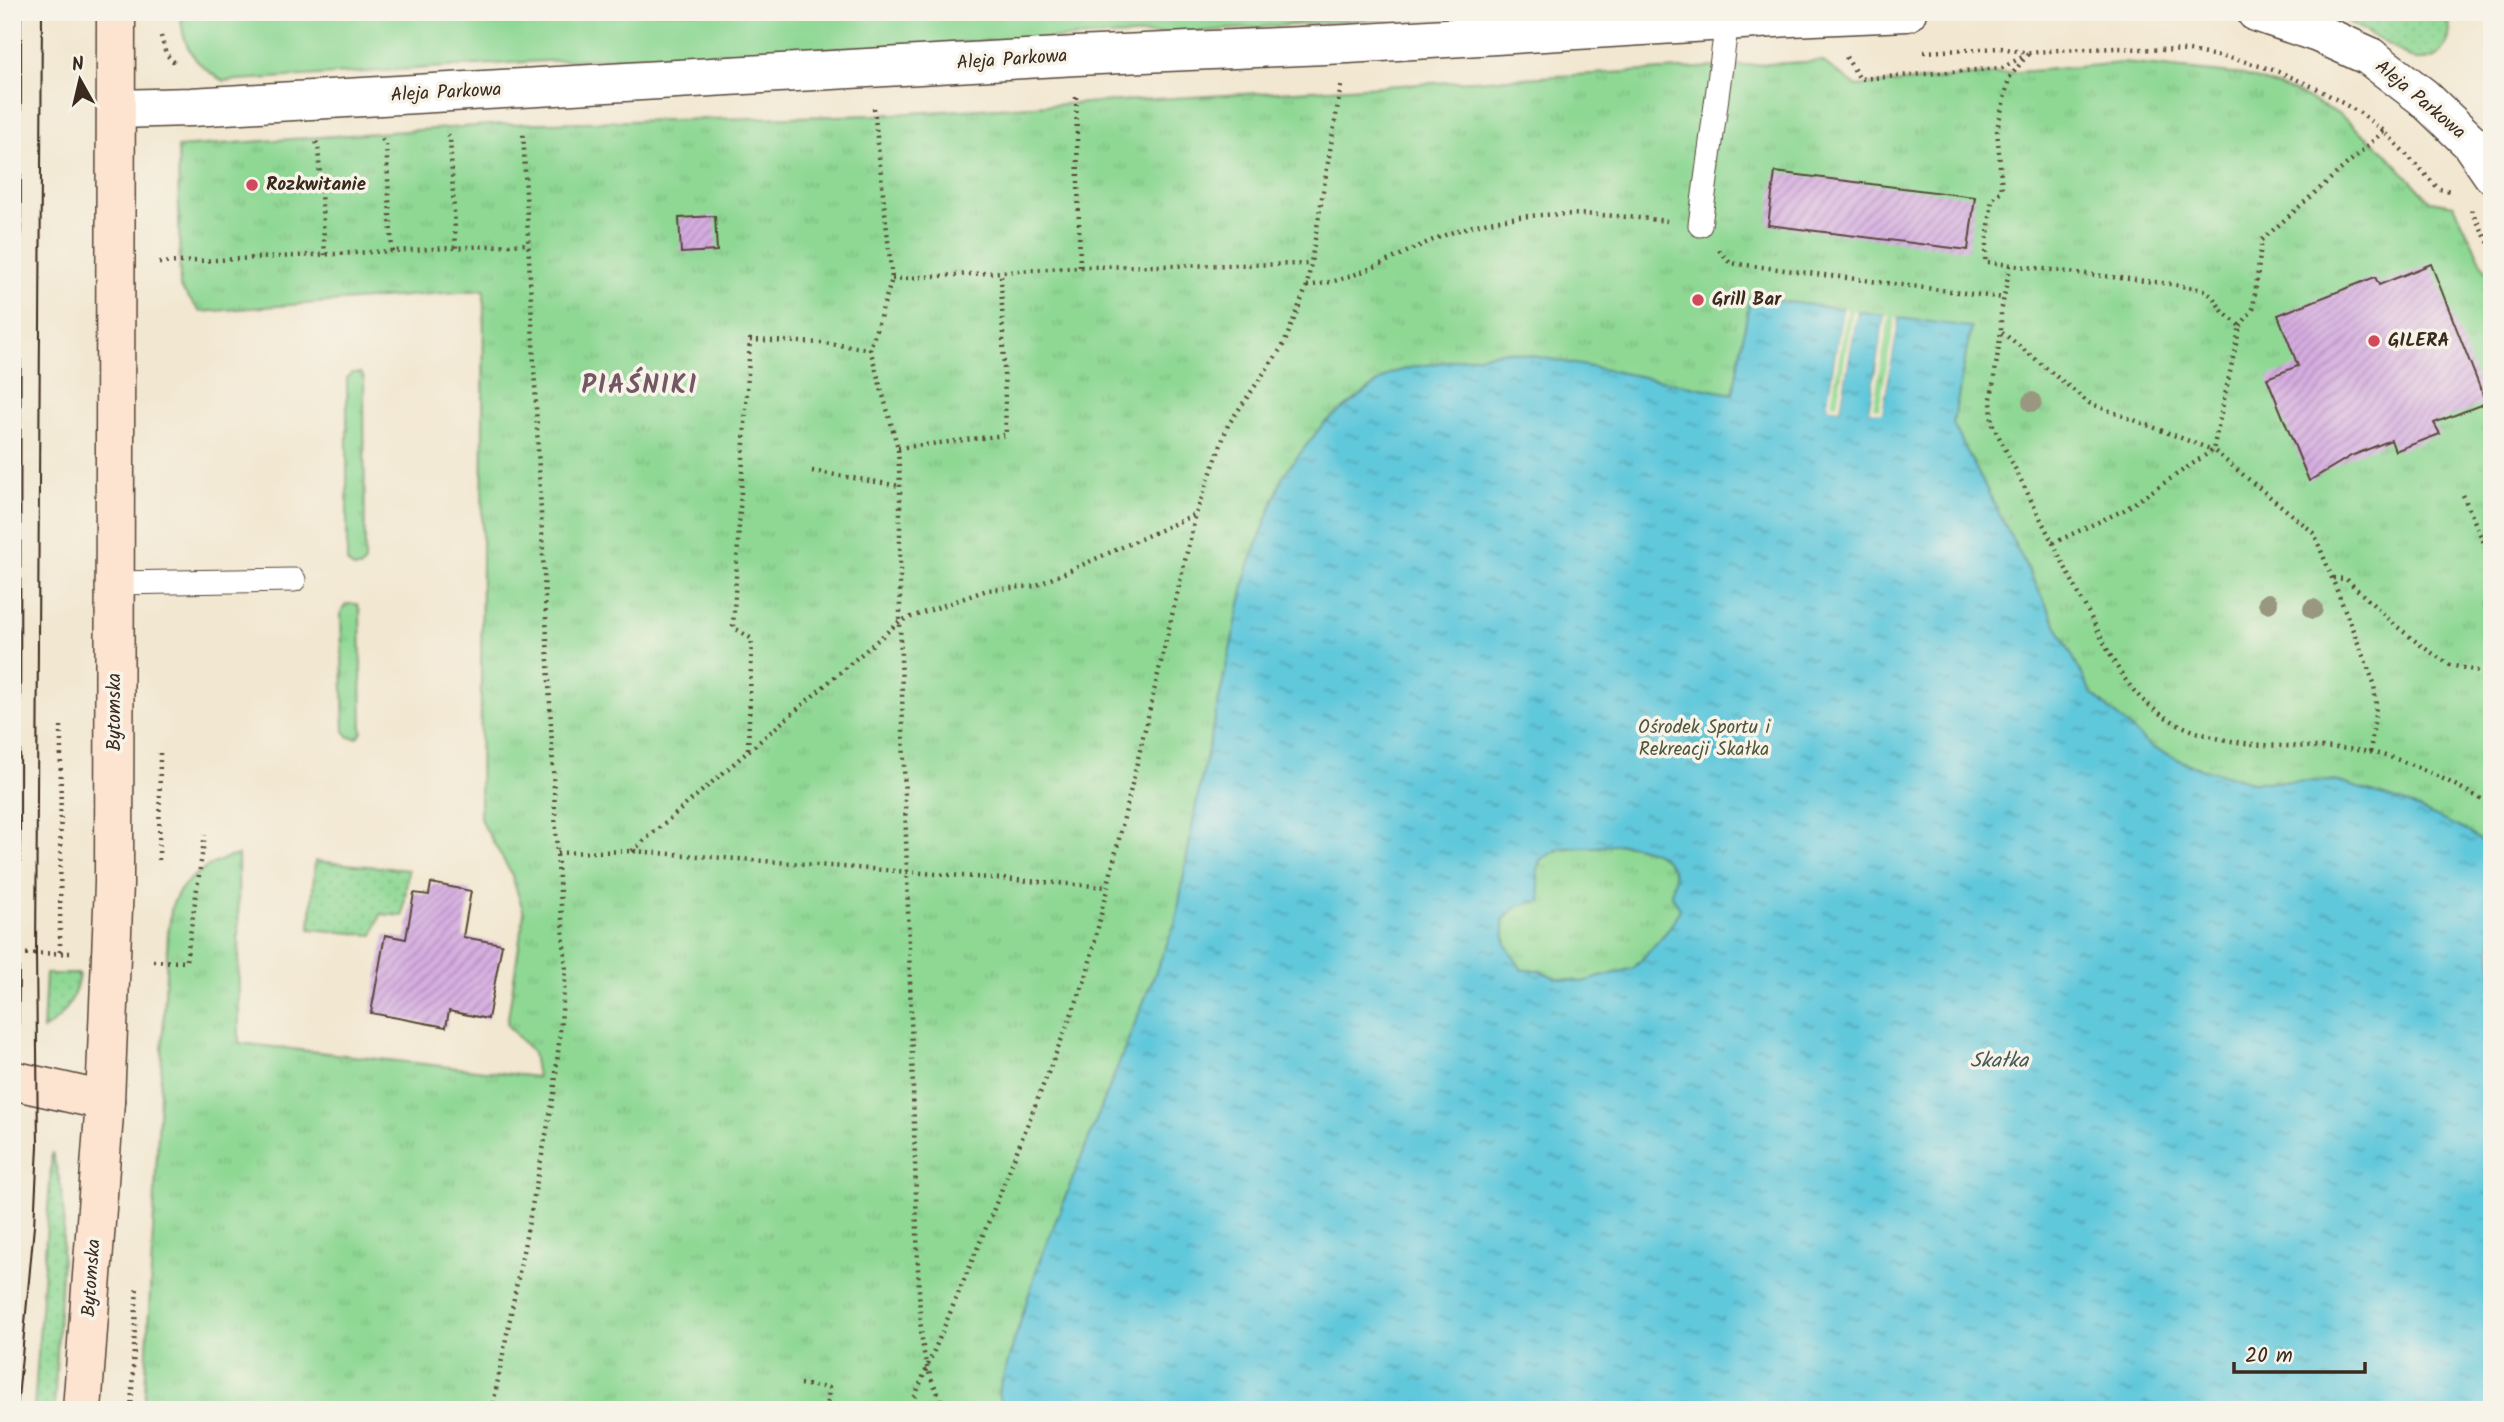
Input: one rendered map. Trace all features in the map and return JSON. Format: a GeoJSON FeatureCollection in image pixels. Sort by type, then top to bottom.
{"type":"FeatureCollection","features":[{"type":"Feature","properties":{"kind":"main road","name":"Bytomska"},"geometry":{"type":"LineString","coordinates":[[82,1410],[105,1101],[115,831],[116,12]]}},
{"type":"Feature","properties":{"kind":"main road"},"geometry":{"type":"LineString","coordinates":[[12,1080],[105,1101]]}},
{"type":"Feature","properties":{"kind":"street","name":"Aleja Parkowa"},"geometry":{"type":"LineString","coordinates":[[117,109],[1348,44],[1582,21],[1727,21],[1907,12]]}},
{"type":"Feature","properties":{"kind":"street","name":"Aleja Parkowa"},"geometry":{"type":"LineString","coordinates":[[2256,12],[2318,33],[2369,56],[2423,97],[2470,142],[2477,183]]}},
{"type":"Feature","properties":{"kind":"lane"},"geometry":{"type":"LineString","coordinates":[[1700,225],[1727,21]]}},
{"type":"Feature","properties":{"kind":"lane"},"geometry":{"type":"LineString","coordinates":[[114,583],[294,580]]}},
{"type":"Feature","properties":{"kind":"path"},"geometry":{"type":"LineString","coordinates":[[161,25],[166,54],[191,76],[191,107]]}},
{"type":"Feature","properties":{"kind":"path"},"geometry":{"type":"LineString","coordinates":[[909,1410],[991,1216],[1086,978],[1196,514],[1227,425],[1284,344],[1307,286],[1348,44]]}},
{"type":"Feature","properties":{"kind":"path"},"geometry":{"type":"LineString","coordinates":[[1923,52],[2001,48],[2028,53],[2117,48],[2189,51],[2235,59],[2277,71],[2316,88],[2360,113],[2384,131],[2440,189],[2477,183]]}},
{"type":"Feature","properties":{"kind":"path"},"geometry":{"type":"LineString","coordinates":[[1856,52],[1843,52],[1860,79],[2002,68],[2028,53]]}},
{"type":"Feature","properties":{"kind":"path"},"geometry":{"type":"LineString","coordinates":[[2028,53],[2009,78],[1997,129],[2003,190],[1992,199],[1985,262],[2204,290],[2224,313],[2240,326]]}},
{"type":"Feature","properties":{"kind":"path"},"geometry":{"type":"LineString","coordinates":[[871,69],[892,279],[870,349],[898,447],[900,485],[900,621],[922,1344],[927,1367],[939,1391],[944,1410]]}},
{"type":"Feature","properties":{"kind":"path"},"geometry":{"type":"LineString","coordinates":[[1063,97],[1077,97],[1080,267]]}},
{"type":"Feature","properties":{"kind":"path"},"geometry":{"type":"LineString","coordinates":[[873,108],[887,107]]}},
{"type":"Feature","properties":{"kind":"path"},"geometry":{"type":"LineString","coordinates":[[492,1410],[554,1094],[565,970],[522,118]]}},
{"type":"Feature","properties":{"kind":"path"},"geometry":{"type":"LineString","coordinates":[[2053,543],[2124,510],[2213,450],[2240,326],[2253,309],[2262,240],[2384,131]]}},
{"type":"Feature","properties":{"kind":"path"},"geometry":{"type":"LineString","coordinates":[[445,133],[450,138],[456,248]]}},
{"type":"Feature","properties":{"kind":"path"},"geometry":{"type":"LineString","coordinates":[[380,137],[386,143],[393,252]]}},
{"type":"Feature","properties":{"kind":"path"},"geometry":{"type":"LineString","coordinates":[[315,141],[318,146],[325,255]]}},
{"type":"Feature","properties":{"kind":"path"},"geometry":{"type":"LineString","coordinates":[[2468,204],[2492,249]]}},
{"type":"Feature","properties":{"kind":"path"},"geometry":{"type":"LineString","coordinates":[[1307,286],[1345,278],[1459,230],[1508,218],[1572,213],[1631,216],[1700,225],[1730,263],[2004,298]]}},
{"type":"Feature","properties":{"kind":"path"},"geometry":{"type":"LineString","coordinates":[[159,250],[159,263],[528,244]]}},
{"type":"Feature","properties":{"kind":"path"},"geometry":{"type":"LineString","coordinates":[[892,279],[1080,267],[1310,264]]}},
{"type":"Feature","properties":{"kind":"path"},"geometry":{"type":"LineString","coordinates":[[2010,265],[1991,399],[1992,423],[2128,683],[2144,701],[2161,714],[2208,736],[2236,742],[2370,752],[2452,783],[2492,805]]}},
{"type":"Feature","properties":{"kind":"path"},"geometry":{"type":"LineString","coordinates":[[898,447],[1006,435],[1001,272]]}},
{"type":"Feature","properties":{"kind":"path"},"geometry":{"type":"LineString","coordinates":[[2001,331],[2089,403],[2213,450],[2315,533],[2374,683],[2376,707],[2370,752]]}},
{"type":"Feature","properties":{"kind":"path"},"geometry":{"type":"LineString","coordinates":[[748,750],[752,639],[733,627],[750,340],[870,349]]}},
{"type":"Feature","properties":{"kind":"path"},"geometry":{"type":"LineString","coordinates":[[811,471],[900,485]]}},
{"type":"Feature","properties":{"kind":"path"},"geometry":{"type":"LineString","coordinates":[[2463,495],[2492,562]]}},
{"type":"Feature","properties":{"kind":"path"},"geometry":{"type":"LineString","coordinates":[[632,850],[900,621],[986,590],[1035,586],[1196,514]]}},
{"type":"Feature","properties":{"kind":"path"},"geometry":{"type":"LineString","coordinates":[[2333,578],[2346,579],[2395,625],[2450,665],[2492,674]]}},
{"type":"Feature","properties":{"kind":"path"},"geometry":{"type":"LineString","coordinates":[[60,952],[61,726]]}},
{"type":"Feature","properties":{"kind":"path"},"geometry":{"type":"LineString","coordinates":[[160,749],[160,833]]}},
{"type":"Feature","properties":{"kind":"path"},"geometry":{"type":"LineString","coordinates":[[153,961],[187,962],[205,835]]}},
{"type":"Feature","properties":{"kind":"path"},"geometry":{"type":"LineString","coordinates":[[557,853],[632,850],[1108,887]]}},
{"type":"Feature","properties":{"kind":"path"},"geometry":{"type":"LineString","coordinates":[[800,1384],[829,1388],[827,1410]]}},
{"type":"Feature","properties":{"kind":"green space"},"geometry":{"type":"Polygon","coordinates":[[[12,12],[17,12],[16,779],[12,779],[12,12]]]}},
{"type":"Feature","properties":{"kind":"green space"},"geometry":{"type":"Polygon","coordinates":[[[181,12],[1473,12],[1179,33],[525,62],[223,81],[204,68],[191,53],[183,35],[181,12]]]}},
{"type":"Feature","properties":{"kind":"green space"},"geometry":{"type":"Polygon","coordinates":[[[2331,12],[2447,12],[2450,31],[2440,53],[2425,60],[2415,60],[2331,12]]]}},
{"type":"Feature","properties":{"kind":"green space","name":"Ośrodek Sportu i Rekreacji Skałka"},"geometry":{"type":"Polygon","coordinates":[[[1822,61],[1856,86],[2123,63],[2243,75],[2295,92],[2340,115],[2384,151],[2430,201],[2454,205],[2492,283],[2492,1410],[144,1410],[168,934],[176,896],[190,880],[208,867],[238,855],[239,1043],[537,1077],[533,1053],[507,1025],[524,913],[511,873],[480,819],[484,290],[200,312],[180,287],[178,147],[504,124],[875,115],[1822,61]]]}},
{"type":"Feature","properties":{"kind":"green space"},"geometry":{"type":"Polygon","coordinates":[[[352,373],[361,373],[364,378],[365,562],[360,568],[353,568],[347,562],[347,378],[352,373]]]}},
{"type":"Feature","properties":{"kind":"green space"},"geometry":{"type":"Polygon","coordinates":[[[346,604],[357,604],[360,611],[362,732],[357,738],[349,737],[344,731],[341,612],[346,604]]]}},
{"type":"Feature","properties":{"kind":"green space"},"geometry":{"type":"Polygon","coordinates":[[[315,861],[408,870],[403,916],[381,914],[373,935],[310,929],[315,861]]]}},
{"type":"Feature","properties":{"kind":"green space"},"geometry":{"type":"Polygon","coordinates":[[[46,974],[79,974],[68,1006],[43,1030],[46,974]]]}},
{"type":"Feature","properties":{"kind":"green space"},"geometry":{"type":"Polygon","coordinates":[[[52,1152],[61,1186],[64,1217],[54,1410],[34,1410],[52,1152]]]}},
{"type":"Feature","properties":{"kind":"water","name":"Skałka"},"geometry":{"type":"Polygon","coordinates":[[[1750,297],[1843,309],[1827,406],[1840,409],[1857,311],[1885,315],[1869,411],[1882,412],[1899,318],[1971,327],[1953,424],[2092,694],[2151,747],[2193,766],[2252,782],[2336,781],[2404,802],[2467,831],[2492,849],[2492,1410],[1003,1410],[998,1393],[1038,1265],[1176,921],[1196,804],[1248,568],[1284,474],[1324,423],[1391,373],[1414,367],[1507,351],[1733,394],[1750,297]],[[1623,844],[1561,848],[1541,859],[1537,869],[1541,901],[1518,906],[1503,920],[1506,945],[1522,970],[1537,970],[1557,978],[1582,982],[1634,968],[1669,929],[1680,909],[1671,894],[1674,878],[1671,868],[1667,861],[1654,852],[1623,844]]]}},
{"type":"Feature","properties":{"kind":"pier"},"geometry":{"type":"Polygon","coordinates":[[[1843,309],[1847,309],[1831,404],[1837,405],[1853,311],[1857,311],[1840,409],[1827,407],[1843,309]]]}},
{"type":"Feature","properties":{"kind":"pier"},"geometry":{"type":"Polygon","coordinates":[[[1885,315],[1889,316],[1873,408],[1879,409],[1896,317],[1899,318],[1882,413],[1869,411],[1885,315]]]}},
{"type":"Feature","properties":{"kind":"building"},"geometry":{"type":"Polygon","coordinates":[[[1775,172],[1975,197],[1968,250],[1768,225],[1775,172]]]}},
{"type":"Feature","properties":{"kind":"building"},"geometry":{"type":"Polygon","coordinates":[[[715,216],[717,251],[681,253],[679,218],[715,216]]]}},
{"type":"Feature","properties":{"kind":"building","name":"GILERA"},"geometry":{"type":"Polygon","coordinates":[[[2431,264],[2486,403],[2434,423],[2440,434],[2395,451],[2391,440],[2351,456],[2309,481],[2267,378],[2298,366],[2278,315],[2375,277],[2379,285],[2431,264]]]}},
{"type":"Feature","properties":{"kind":"building"},"geometry":{"type":"Polygon","coordinates":[[[431,883],[471,891],[463,937],[502,944],[488,1019],[449,1011],[446,1027],[371,1013],[385,935],[406,939],[414,893],[429,895],[431,883]]]}},
{"type":"Feature","properties":{"kind":"tram line"},"geometry":{"type":"LineString","coordinates":[[12,1185],[18,1082],[20,843],[21,12]]}},
{"type":"Feature","properties":{"kind":"tram line"},"geometry":{"type":"LineString","coordinates":[[17,1410],[34,1226],[38,1146],[36,953],[42,12]]}},
{"type":"Feature","properties":{"kind":"place","name":"Rozkwitanie"},"geometry":{"type":"Point","coordinates":[252,185]}},
{"type":"Feature","properties":{"kind":"place","name":"Grill Bar"},"geometry":{"type":"Point","coordinates":[1698,300]}},
{"type":"Feature","properties":{"kind":"place","name":"GILERA"},"geometry":{"type":"Point","coordinates":[2374,341]}},
{"type":"Feature","properties":{"kind":"district","name":"PIAŚNIKI"},"geometry":{"type":"Point","coordinates":[640,386]}}]}
